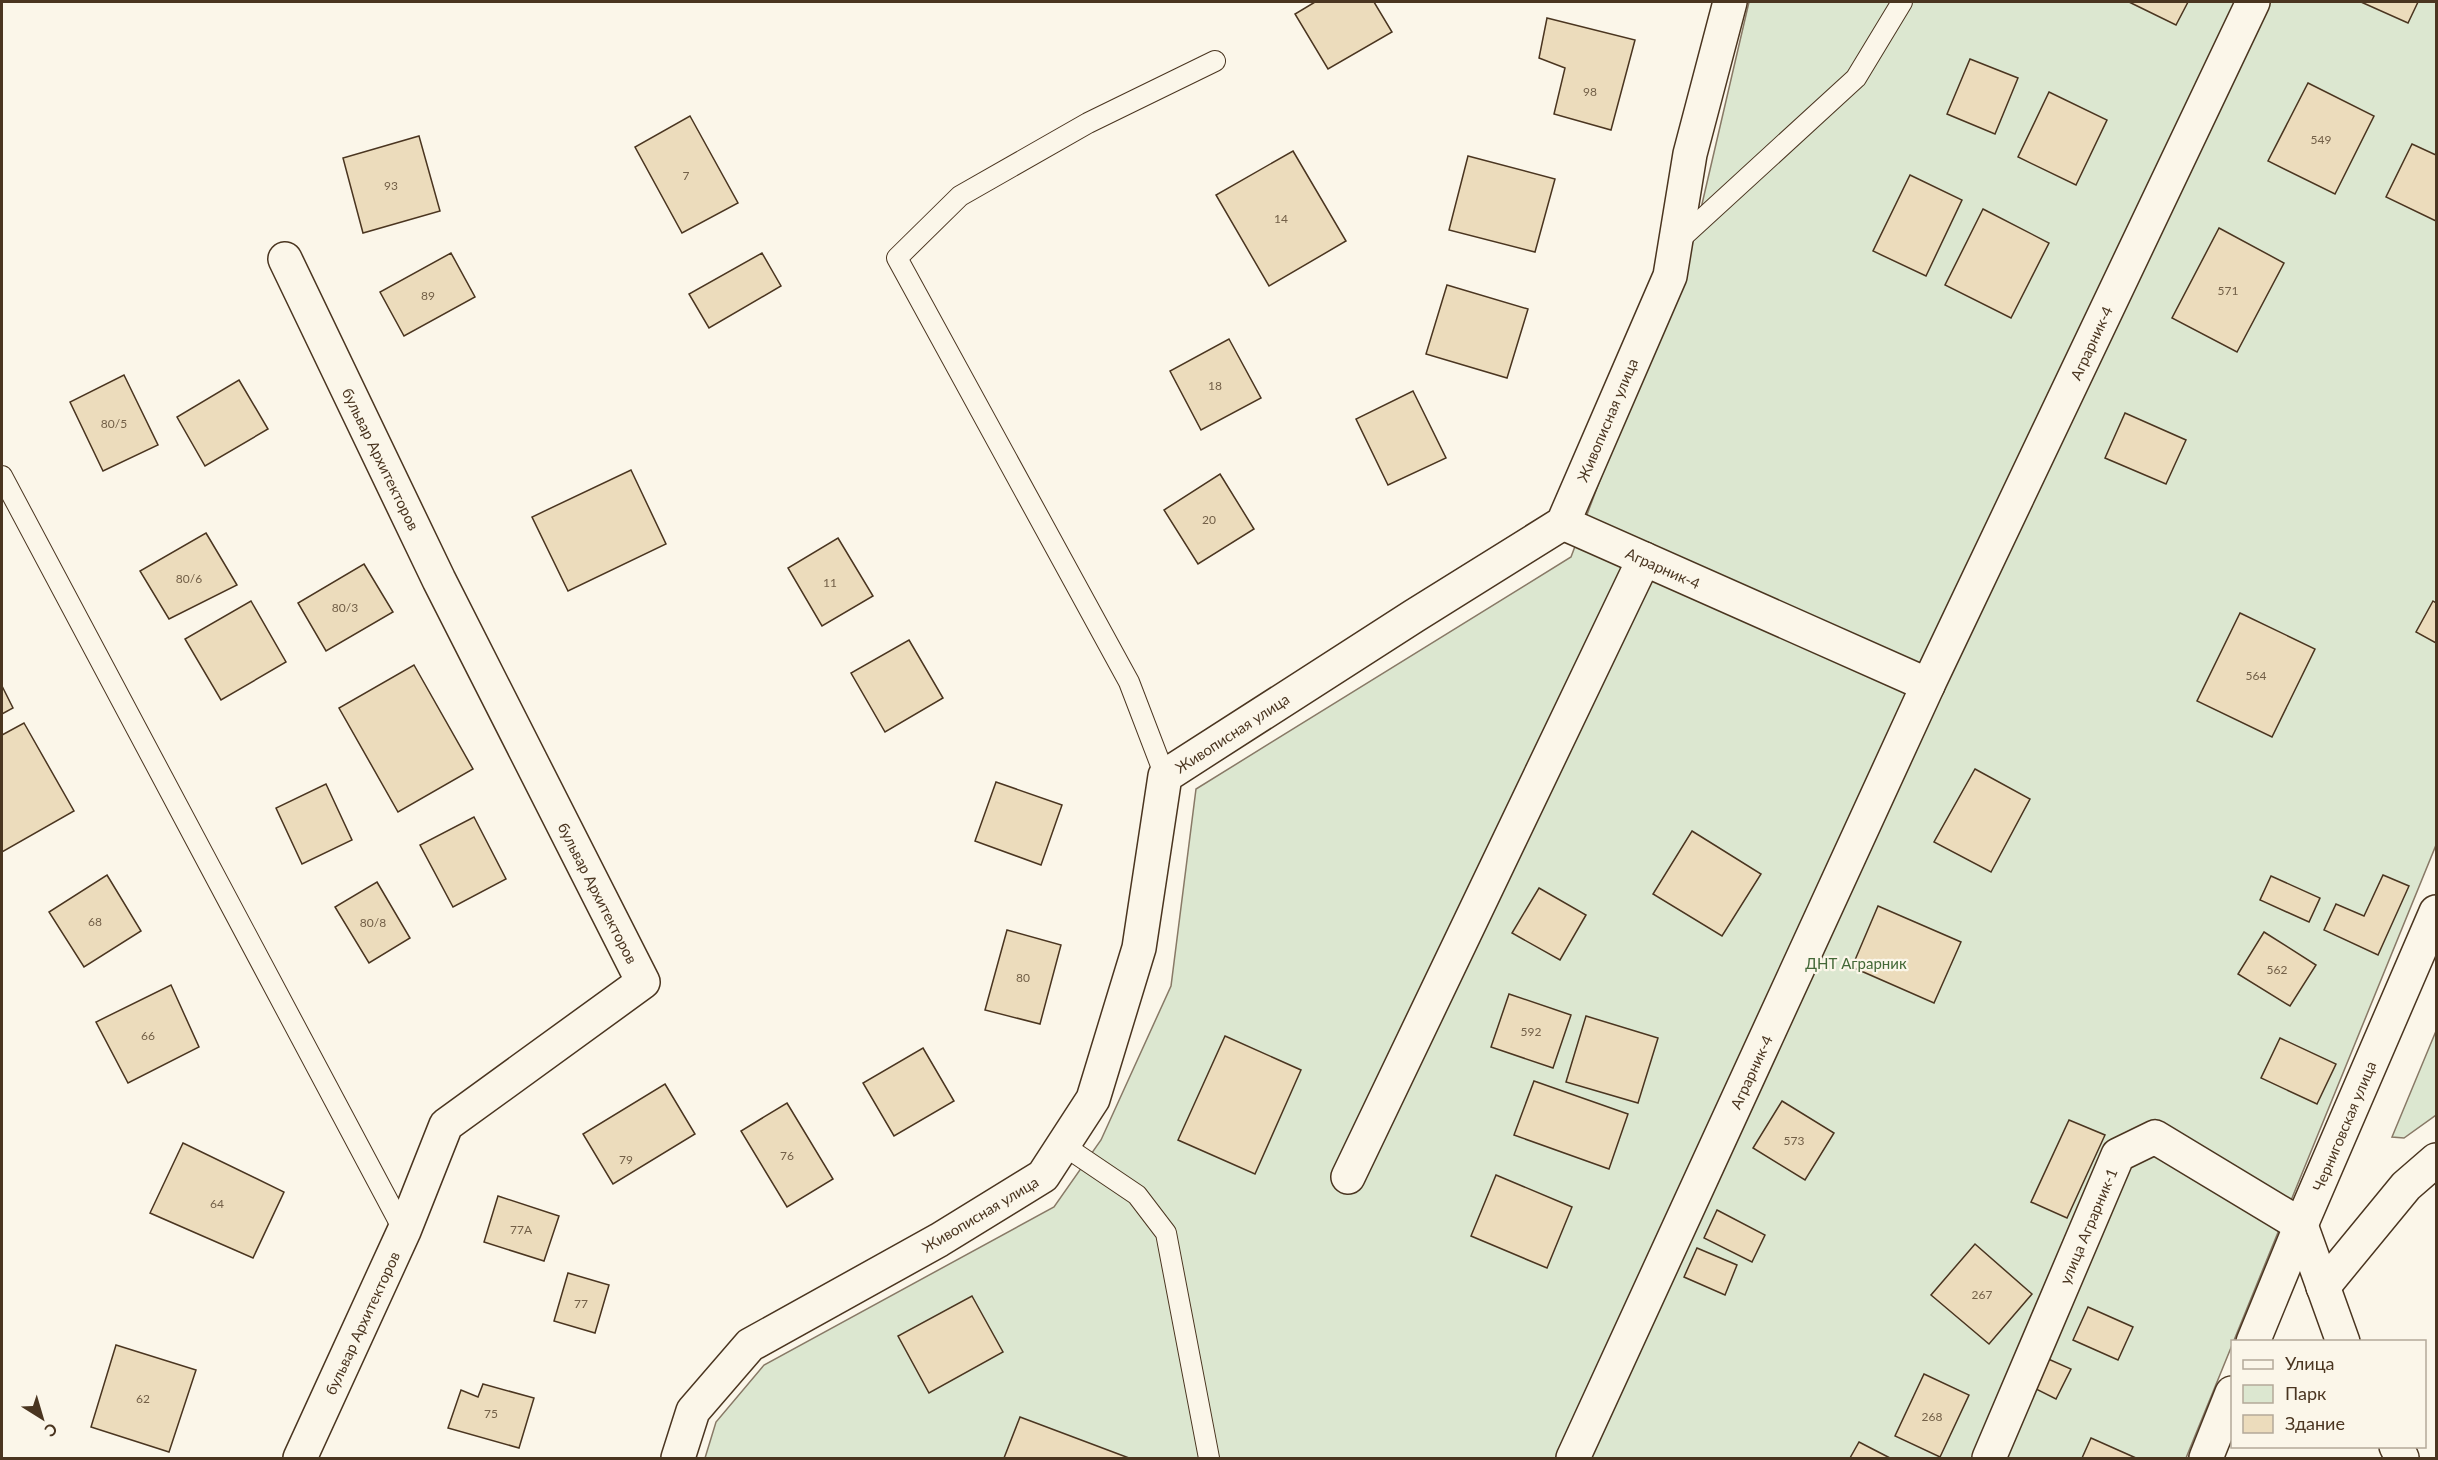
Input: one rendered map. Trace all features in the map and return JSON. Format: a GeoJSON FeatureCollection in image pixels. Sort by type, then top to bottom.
{"type":"FeatureCollection","features":[{"type":"Feature","properties":{"kind":"street","name":"Живописная улица"},"geometry":{"type":"LineString","coordinates":[[678,1458],[693,1411],[750,1345],[939,1240],[1043,1176],[1093,1099],[1139,948],[1165,776],[1563,523],[1670,276],[1690,154],[1730,2]]}},
{"type":"Feature","properties":{"kind":"street","name":"Аграрник-4"},"geometry":{"type":"LineString","coordinates":[[1573,1458],[1928,685],[2253,2]]}},
{"type":"Feature","properties":{"kind":"street","name":"бульвар Архитекторов"},"geometry":{"type":"LineString","coordinates":[[285,260],[439,580],[643,982],[446,1125],[404,1231],[300,1458]]}},
{"type":"Feature","properties":{"kind":"street","name":"Аграрник-4"},"geometry":{"type":"LineString","coordinates":[[1563,523],[1928,685]]}},
{"type":"Feature","properties":{"kind":"street"},"geometry":{"type":"LineString","coordinates":[[1348,1177],[1644,559]]}},
{"type":"Feature","properties":{"kind":"street","name":"Черниговская улица"},"geometry":{"type":"LineString","coordinates":[[2253,1340],[2436,912]]}},
{"type":"Feature","properties":{"kind":"street","name":"улица Аграрник-1"},"geometry":{"type":"LineString","coordinates":[[1989,1458],[2118,1155],[2155,1137],[2301,1225]]}},
{"type":"Feature","properties":{"kind":"street"},"geometry":{"type":"LineString","coordinates":[[2323,1287],[2406,1186],[2436,1160]]}},
{"type":"Feature","properties":{"kind":"street"},"geometry":{"type":"LineString","coordinates":[[2301,1225],[2343,1340]]}},
{"type":"Feature","properties":{"kind":"street"},"geometry":{"type":"LineString","coordinates":[[2206,1458],[2231,1396]]}},
{"type":"Feature","properties":{"kind":"lane"},"geometry":{"type":"LineString","coordinates":[[1676,243],[1856,78],[1902,2]]}},
{"type":"Feature","properties":{"kind":"lane"},"geometry":{"type":"LineString","coordinates":[[1165,776],[1129,682],[897,258],[960,196],[1088,123],[1215,61]]}},
{"type":"Feature","properties":{"kind":"lane"},"geometry":{"type":"LineString","coordinates":[[2,476],[404,1231]]}},
{"type":"Feature","properties":{"kind":"lane"},"geometry":{"type":"LineString","coordinates":[[1063,1145],[1137,1195],[1166,1233],[1209,1458]]}},
{"type":"Feature","properties":{"kind":"green space","name":"ДНТ Аграрник"},"geometry":{"type":"Polygon","coordinates":[[[1749,2],[2436,2],[2436,845],[2234,1340],[2231,1340],[2231,1348],[2186,1458],[705,1458],[716,1422],[764,1365],[1054,1207],[1101,1140],[1171,986],[1196,789],[1571,557],[1699,217],[1749,2]]]}},
{"type":"Feature","properties":{"kind":"green space"},"geometry":{"type":"Polygon","coordinates":[[[2436,1031],[2436,1115],[2404,1138],[2392,1137],[2436,1031]]]}},
{"type":"Feature","properties":{"kind":"building"},"geometry":{"type":"Polygon","coordinates":[[[1315,2],[1374,2],[1392,32],[1328,69],[1295,14],[1315,2]]]}},
{"type":"Feature","properties":{"kind":"building"},"geometry":{"type":"Polygon","coordinates":[[[2129,2],[2188,2],[2176,25],[2129,2]]]}},
{"type":"Feature","properties":{"kind":"building"},"geometry":{"type":"Polygon","coordinates":[[[2361,2],[2418,2],[2408,23],[2361,2]]]}},
{"type":"Feature","properties":{"kind":"building"},"geometry":{"type":"Polygon","coordinates":[[[1547,18],[1635,40],[1611,130],[1554,114],[1565,68],[1539,58],[1547,18]]]}},
{"type":"Feature","properties":{"kind":"building"},"geometry":{"type":"Polygon","coordinates":[[[1970,59],[2018,78],[1995,134],[1947,114],[1970,59]]]}},
{"type":"Feature","properties":{"kind":"building"},"geometry":{"type":"Polygon","coordinates":[[[2308,83],[2374,116],[2335,194],[2268,161],[2308,83]]]}},
{"type":"Feature","properties":{"kind":"building"},"geometry":{"type":"Polygon","coordinates":[[[2049,92],[2107,120],[2076,185],[2018,157],[2049,92]]]}},
{"type":"Feature","properties":{"kind":"building"},"geometry":{"type":"Polygon","coordinates":[[[690,116],[738,203],[682,233],[635,147],[690,116]]]}},
{"type":"Feature","properties":{"kind":"building"},"geometry":{"type":"Polygon","coordinates":[[[419,136],[440,211],[363,233],[343,158],[419,136]]]}},
{"type":"Feature","properties":{"kind":"building"},"geometry":{"type":"Polygon","coordinates":[[[2412,144],[2436,155],[2436,221],[2386,197],[2412,144]]]}},
{"type":"Feature","properties":{"kind":"building"},"geometry":{"type":"Polygon","coordinates":[[[1293,151],[1346,241],[1269,286],[1216,195],[1293,151]]]}},
{"type":"Feature","properties":{"kind":"building"},"geometry":{"type":"Polygon","coordinates":[[[1468,156],[1555,179],[1535,252],[1449,230],[1468,156]]]}},
{"type":"Feature","properties":{"kind":"building"},"geometry":{"type":"Polygon","coordinates":[[[1910,175],[1962,200],[1926,276],[1873,251],[1910,175]]]}},
{"type":"Feature","properties":{"kind":"building"},"geometry":{"type":"Polygon","coordinates":[[[1983,209],[2049,243],[2011,318],[1945,285],[1983,209]]]}},
{"type":"Feature","properties":{"kind":"building"},"geometry":{"type":"Polygon","coordinates":[[[2219,228],[2284,263],[2237,352],[2172,318],[2219,228]]]}},
{"type":"Feature","properties":{"kind":"building"},"geometry":{"type":"Polygon","coordinates":[[[451,253],[475,297],[404,336],[380,292],[451,253]]]}},
{"type":"Feature","properties":{"kind":"building"},"geometry":{"type":"Polygon","coordinates":[[[762,253],[781,286],[709,328],[689,294],[762,253]]]}},
{"type":"Feature","properties":{"kind":"building"},"geometry":{"type":"Polygon","coordinates":[[[1447,285],[1528,309],[1507,378],[1426,354],[1447,285]]]}},
{"type":"Feature","properties":{"kind":"building"},"geometry":{"type":"Polygon","coordinates":[[[1229,339],[1261,398],[1201,430],[1170,371],[1229,339]]]}},
{"type":"Feature","properties":{"kind":"building"},"geometry":{"type":"Polygon","coordinates":[[[124,375],[158,445],[103,471],[70,402],[124,375]]]}},
{"type":"Feature","properties":{"kind":"building"},"geometry":{"type":"Polygon","coordinates":[[[239,380],[268,429],[205,466],[177,417],[239,380]]]}},
{"type":"Feature","properties":{"kind":"building"},"geometry":{"type":"Polygon","coordinates":[[[1413,391],[1446,458],[1388,485],[1356,419],[1413,391]]]}},
{"type":"Feature","properties":{"kind":"building"},"geometry":{"type":"Polygon","coordinates":[[[2125,413],[2186,440],[2166,484],[2105,458],[2125,413]]]}},
{"type":"Feature","properties":{"kind":"building"},"geometry":{"type":"Polygon","coordinates":[[[631,470],[666,544],[568,591],[532,517],[631,470]]]}},
{"type":"Feature","properties":{"kind":"building"},"geometry":{"type":"Polygon","coordinates":[[[1220,474],[1254,529],[1198,564],[1164,510],[1220,474]]]}},
{"type":"Feature","properties":{"kind":"building"},"geometry":{"type":"Polygon","coordinates":[[[206,533],[237,585],[169,619],[140,571],[206,533]]]}},
{"type":"Feature","properties":{"kind":"building"},"geometry":{"type":"Polygon","coordinates":[[[838,538],[873,596],[822,626],[788,568],[838,538]]]}},
{"type":"Feature","properties":{"kind":"building"},"geometry":{"type":"Polygon","coordinates":[[[364,564],[393,612],[326,651],[298,603],[364,564]]]}},
{"type":"Feature","properties":{"kind":"building"},"geometry":{"type":"Polygon","coordinates":[[[251,601],[286,662],[221,700],[185,639],[251,601]]]}},
{"type":"Feature","properties":{"kind":"building"},"geometry":{"type":"Polygon","coordinates":[[[2433,601],[2436,603],[2436,643],[2416,632],[2433,601]]]}},
{"type":"Feature","properties":{"kind":"building"},"geometry":{"type":"Polygon","coordinates":[[[2240,613],[2315,649],[2272,737],[2197,701],[2240,613]]]}},
{"type":"Feature","properties":{"kind":"building"},"geometry":{"type":"Polygon","coordinates":[[[909,640],[943,698],[885,732],[851,673],[909,640]]]}},
{"type":"Feature","properties":{"kind":"building"},"geometry":{"type":"Polygon","coordinates":[[[414,665],[473,769],[398,812],[339,708],[414,665]]]}},
{"type":"Feature","properties":{"kind":"building"},"geometry":{"type":"Polygon","coordinates":[[[2,686],[13,708],[2,714],[2,686]]]}},
{"type":"Feature","properties":{"kind":"building"},"geometry":{"type":"Polygon","coordinates":[[[24,723],[74,811],[2,852],[2,735],[24,723]]]}},
{"type":"Feature","properties":{"kind":"building"},"geometry":{"type":"Polygon","coordinates":[[[1975,769],[2030,799],[1991,872],[1934,842],[1975,769]]]}},
{"type":"Feature","properties":{"kind":"building"},"geometry":{"type":"Polygon","coordinates":[[[996,782],[1062,805],[1041,865],[975,841],[996,782]]]}},
{"type":"Feature","properties":{"kind":"building"},"geometry":{"type":"Polygon","coordinates":[[[326,784],[352,840],[302,864],[276,808],[326,784]]]}},
{"type":"Feature","properties":{"kind":"building"},"geometry":{"type":"Polygon","coordinates":[[[474,817],[506,879],[453,907],[420,845],[474,817]]]}},
{"type":"Feature","properties":{"kind":"building"},"geometry":{"type":"Polygon","coordinates":[[[1692,831],[1761,874],[1722,936],[1653,894],[1692,831]]]}},
{"type":"Feature","properties":{"kind":"building"},"geometry":{"type":"Polygon","coordinates":[[[107,875],[141,931],[84,967],[49,912],[107,875]]]}},
{"type":"Feature","properties":{"kind":"building"},"geometry":{"type":"Polygon","coordinates":[[[2383,875],[2409,886],[2378,955],[2324,930],[2336,904],[2364,916],[2383,875]]]}},
{"type":"Feature","properties":{"kind":"building"},"geometry":{"type":"Polygon","coordinates":[[[2271,876],[2320,898],[2309,922],[2260,900],[2271,876]]]}},
{"type":"Feature","properties":{"kind":"building"},"geometry":{"type":"Polygon","coordinates":[[[377,882],[410,938],[369,963],[335,907],[377,882]]]}},
{"type":"Feature","properties":{"kind":"building"},"geometry":{"type":"Polygon","coordinates":[[[1539,888],[1586,915],[1560,960],[1512,933],[1539,888]]]}},
{"type":"Feature","properties":{"kind":"building"},"geometry":{"type":"Polygon","coordinates":[[[1878,906],[1961,942],[1934,1003],[1852,967],[1878,906]]]}},
{"type":"Feature","properties":{"kind":"building"},"geometry":{"type":"Polygon","coordinates":[[[1007,930],[1061,945],[1040,1024],[985,1010],[1007,930]]]}},
{"type":"Feature","properties":{"kind":"building"},"geometry":{"type":"Polygon","coordinates":[[[2264,932],[2316,965],[2290,1006],[2238,974],[2264,932]]]}},
{"type":"Feature","properties":{"kind":"building"},"geometry":{"type":"Polygon","coordinates":[[[171,985],[199,1047],[128,1083],[96,1022],[171,985]]]}},
{"type":"Feature","properties":{"kind":"building"},"geometry":{"type":"Polygon","coordinates":[[[1509,994],[1571,1015],[1553,1068],[1491,1047],[1509,994]]]}},
{"type":"Feature","properties":{"kind":"building"},"geometry":{"type":"Polygon","coordinates":[[[1586,1016],[1658,1038],[1638,1103],[1566,1082],[1586,1016]]]}},
{"type":"Feature","properties":{"kind":"building"},"geometry":{"type":"Polygon","coordinates":[[[1225,1036],[1301,1070],[1255,1174],[1178,1140],[1225,1036]]]}},
{"type":"Feature","properties":{"kind":"building"},"geometry":{"type":"Polygon","coordinates":[[[2280,1038],[2336,1064],[2317,1104],[2261,1078],[2280,1038]]]}},
{"type":"Feature","properties":{"kind":"building"},"geometry":{"type":"Polygon","coordinates":[[[923,1048],[954,1101],[894,1136],[863,1083],[923,1048]]]}},
{"type":"Feature","properties":{"kind":"building"},"geometry":{"type":"Polygon","coordinates":[[[1534,1081],[1628,1114],[1609,1169],[1514,1135],[1534,1081]]]}},
{"type":"Feature","properties":{"kind":"building"},"geometry":{"type":"Polygon","coordinates":[[[665,1084],[695,1134],[613,1184],[583,1134],[665,1084]]]}},
{"type":"Feature","properties":{"kind":"building"},"geometry":{"type":"Polygon","coordinates":[[[1782,1101],[1834,1133],[1805,1180],[1753,1148],[1782,1101]]]}},
{"type":"Feature","properties":{"kind":"building"},"geometry":{"type":"Polygon","coordinates":[[[787,1103],[833,1179],[787,1207],[741,1131],[787,1103]]]}},
{"type":"Feature","properties":{"kind":"building"},"geometry":{"type":"Polygon","coordinates":[[[2069,1120],[2105,1135],[2067,1218],[2031,1202],[2069,1120]]]}},
{"type":"Feature","properties":{"kind":"building"},"geometry":{"type":"Polygon","coordinates":[[[183,1143],[284,1192],[253,1258],[150,1213],[183,1143]]]}},
{"type":"Feature","properties":{"kind":"building"},"geometry":{"type":"Polygon","coordinates":[[[1496,1175],[1572,1207],[1547,1268],[1471,1236],[1496,1175]]]}},
{"type":"Feature","properties":{"kind":"building"},"geometry":{"type":"Polygon","coordinates":[[[498,1196],[559,1216],[544,1261],[484,1242],[498,1196]]]}},
{"type":"Feature","properties":{"kind":"building"},"geometry":{"type":"Polygon","coordinates":[[[1717,1210],[1765,1235],[1752,1262],[1704,1238],[1717,1210]]]}},
{"type":"Feature","properties":{"kind":"building"},"geometry":{"type":"Polygon","coordinates":[[[1975,1244],[2032,1294],[1989,1344],[1931,1295],[1975,1244]]]}},
{"type":"Feature","properties":{"kind":"building"},"geometry":{"type":"Polygon","coordinates":[[[1697,1248],[1737,1265],[1725,1295],[1684,1277],[1697,1248]]]}},
{"type":"Feature","properties":{"kind":"building"},"geometry":{"type":"Polygon","coordinates":[[[568,1273],[609,1285],[595,1333],[554,1321],[568,1273]]]}},
{"type":"Feature","properties":{"kind":"building"},"geometry":{"type":"Polygon","coordinates":[[[972,1296],[1003,1352],[929,1393],[898,1336],[972,1296]]]}},
{"type":"Feature","properties":{"kind":"building"},"geometry":{"type":"Polygon","coordinates":[[[2088,1307],[2133,1327],[2118,1360],[2073,1340],[2088,1307]]]}},
{"type":"Feature","properties":{"kind":"building"},"geometry":{"type":"Polygon","coordinates":[[[116,1345],[196,1370],[169,1452],[91,1427],[116,1345]]]}},
{"type":"Feature","properties":{"kind":"building"},"geometry":{"type":"Polygon","coordinates":[[[2046,1358],[2071,1369],[2056,1399],[2032,1387],[2046,1358]]]}},
{"type":"Feature","properties":{"kind":"building"},"geometry":{"type":"Polygon","coordinates":[[[1924,1374],[1969,1395],[1940,1457],[1895,1436],[1924,1374]]]}},
{"type":"Feature","properties":{"kind":"building"},"geometry":{"type":"Polygon","coordinates":[[[483,1384],[534,1398],[519,1448],[448,1428],[461,1390],[478,1397],[483,1384]]]}},
{"type":"Feature","properties":{"kind":"building"},"geometry":{"type":"Polygon","coordinates":[[[1020,1417],[1129,1458],[1004,1458],[1020,1417]]]}},
{"type":"Feature","properties":{"kind":"building"},"geometry":{"type":"Polygon","coordinates":[[[2091,1438],[2136,1458],[2082,1458],[2091,1438]]]}},
{"type":"Feature","properties":{"kind":"building"},"geometry":{"type":"Polygon","coordinates":[[[1859,1442],[1890,1458],[1850,1458],[1859,1442]]]}}]}
